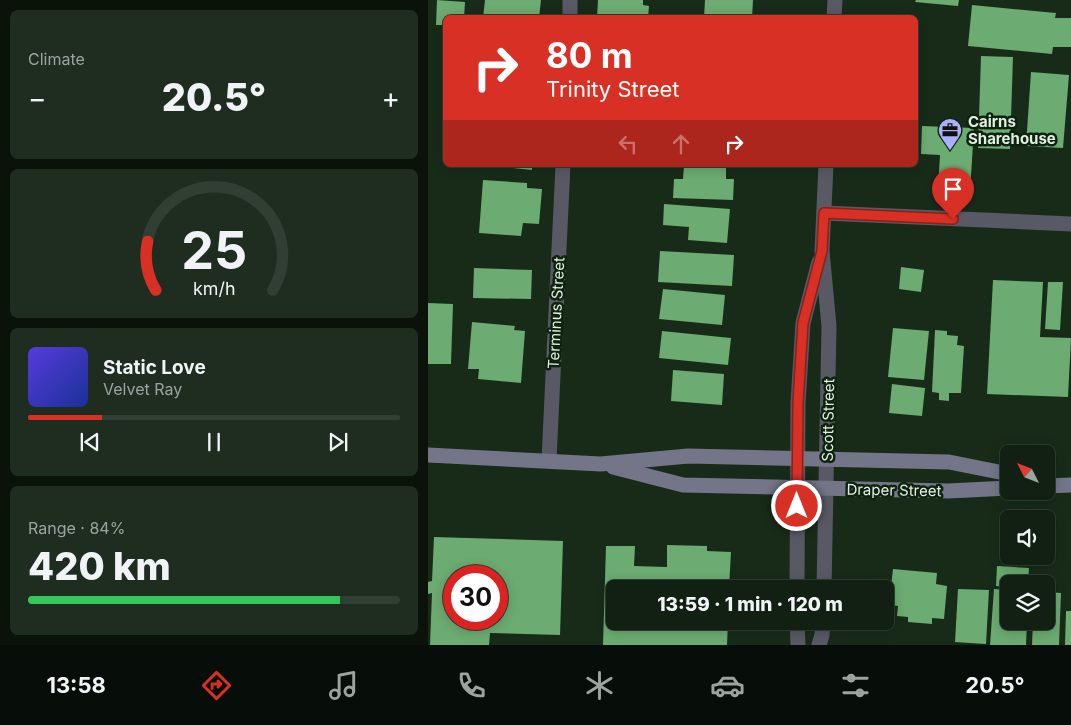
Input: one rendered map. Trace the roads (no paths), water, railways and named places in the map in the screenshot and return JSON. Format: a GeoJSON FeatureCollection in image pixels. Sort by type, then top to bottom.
{"type":"FeatureCollection","features":[{"type":"Feature","properties":{"kind":"main road","name":"Draper Street"},"geometry":{"type":"LineString","coordinates":[[428,455],[601,464],[688,456],[949,462],[1000,472]]}},
{"type":"Feature","properties":{"kind":"main road","name":"Draper Street"},"geometry":{"type":"LineString","coordinates":[[601,464],[683,485],[948,491],[1000,488]]}},
{"type":"Feature","properties":{"kind":"main road"},"geometry":{"type":"LineString","coordinates":[[1056,483],[1069,485]]}},
{"type":"Feature","properties":{"kind":"main road"},"geometry":{"type":"LineString","coordinates":[[1056,486],[1069,485]]}},
{"type":"Feature","properties":{"kind":"street"},"geometry":{"type":"LineString","coordinates":[[570,0],[570,15]]}},
{"type":"Feature","properties":{"kind":"street"},"geometry":{"type":"LineString","coordinates":[[834,15],[835,0]]}},
{"type":"Feature","properties":{"kind":"street","name":"Terminus Street"},"geometry":{"type":"LineString","coordinates":[[550,460],[563,167]]}},
{"type":"Feature","properties":{"kind":"street","name":"Scott Street"},"geometry":{"type":"LineString","coordinates":[[824,580],[830,326],[822,251],[826,167]]}},
{"type":"Feature","properties":{"kind":"street"},"geometry":{"type":"LineString","coordinates":[[824,213],[1072,224]]}},
{"type":"Feature","properties":{"kind":"street","name":"Scott Street"},"geometry":{"type":"LineString","coordinates":[[797,580],[798,402],[803,323],[822,251]]}},
{"type":"Feature","properties":{"kind":"street"},"geometry":{"type":"LineString","coordinates":[[797,630],[798,645]]}},
{"type":"Feature","properties":{"kind":"street"},"geometry":{"type":"LineString","coordinates":[[819,645],[822,630]]}},
{"type":"Feature","properties":{"kind":"place","name":"Cairns Sharehouse"},"geometry":{"type":"Point","coordinates":[950,151]}}]}
